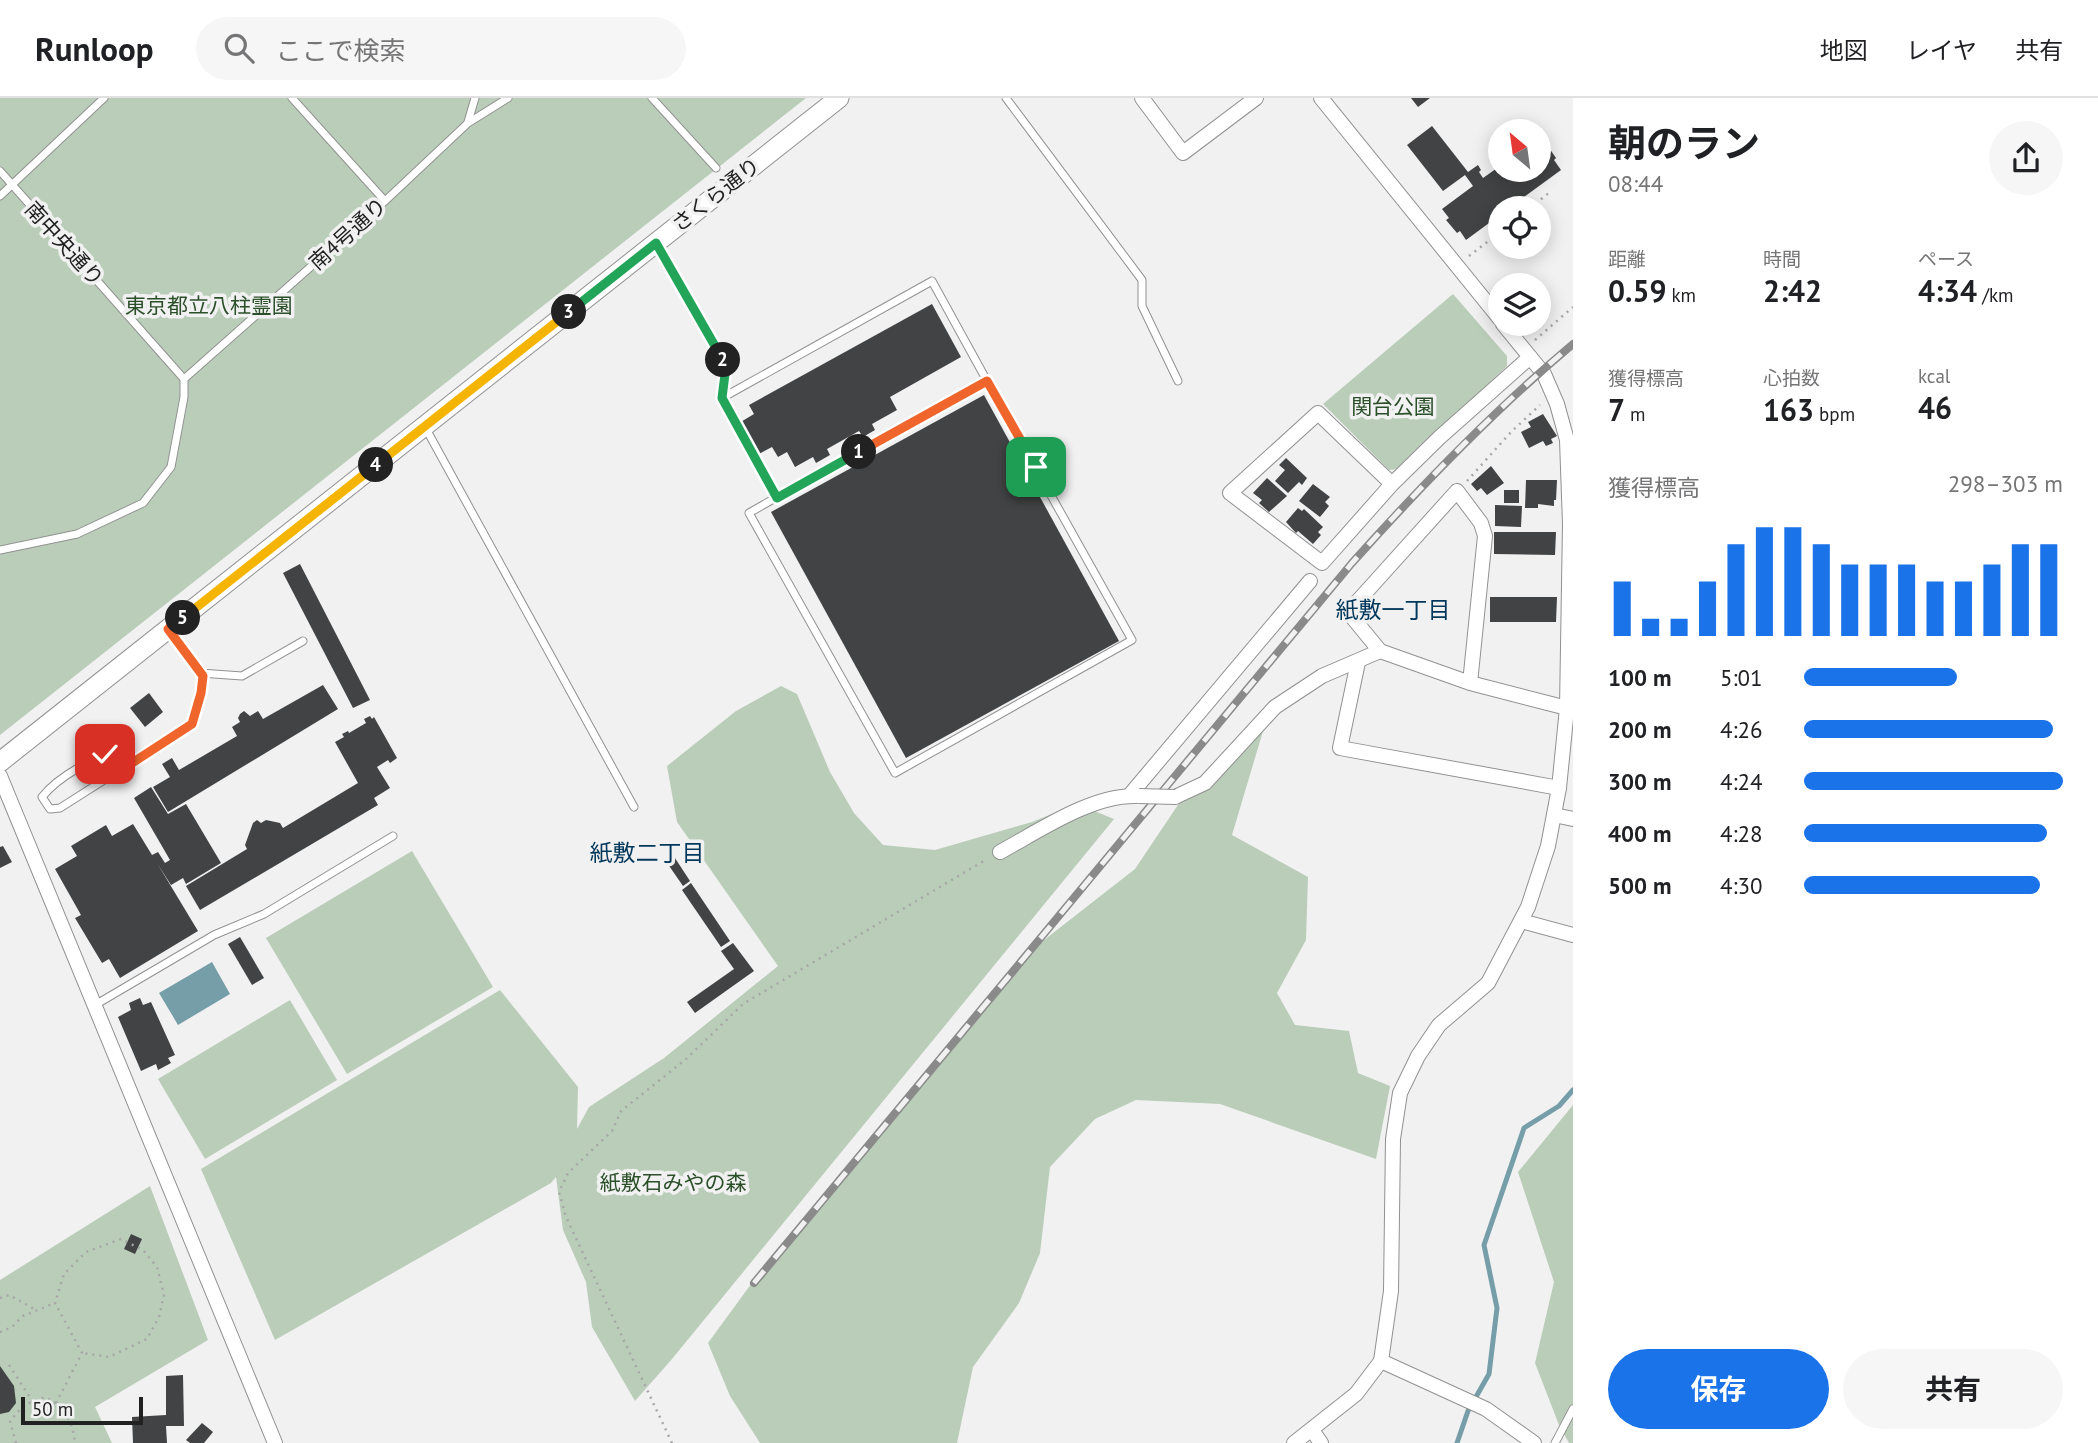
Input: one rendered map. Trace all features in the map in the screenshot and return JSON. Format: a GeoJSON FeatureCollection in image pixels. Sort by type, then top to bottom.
{"type":"FeatureCollection","features":[{"type":"Feature","properties":{"kind":"street","name":"さくら通り"},"geometry":{"type":"LineString","coordinates":[[0,762],[839,98]]}},
{"type":"Feature","properties":{"kind":"street"},"geometry":{"type":"LineString","coordinates":[[1142,98],[1183,153],[1256,98]]}},
{"type":"Feature","properties":{"kind":"street"},"geometry":{"type":"LineString","coordinates":[[1321,98],[1488,304]]}},
{"type":"Feature","properties":{"kind":"street"},"geometry":{"type":"LineString","coordinates":[[1294,1443],[1316,1437],[1356,1394],[1381,1361],[1391,1291],[1393,1139],[1401,1093],[1418,1056],[1439,1025],[1488,983],[1528,907],[1548,846],[1559,788],[1567,708],[1572,524],[1567,440],[1544,374],[1530,350],[1515,336]]}},
{"type":"Feature","properties":{"kind":"street"},"geometry":{"type":"LineString","coordinates":[[1392,484],[1318,414],[1230,493],[1322,563],[1392,484],[1530,350]]}},
{"type":"Feature","properties":{"kind":"street"},"geometry":{"type":"LineString","coordinates":[[1470,683],[1485,536],[1481,523],[1457,491],[1348,611],[1380,651],[1470,683],[1567,708]]}},
{"type":"Feature","properties":{"kind":"street"},"geometry":{"type":"LineString","coordinates":[[1134,796],[1310,581]]}},
{"type":"Feature","properties":{"kind":"street"},"geometry":{"type":"LineString","coordinates":[[1000,852],[1070,815],[1108,799],[1134,796],[1175,797],[1205,783],[1275,708],[1322,676],[1380,651]]}},
{"type":"Feature","properties":{"kind":"street"},"geometry":{"type":"LineString","coordinates":[[1359,662],[1340,748],[1559,788]]}},
{"type":"Feature","properties":{"kind":"street"},"geometry":{"type":"LineString","coordinates":[[0,776],[275,1443]]}},
{"type":"Feature","properties":{"kind":"street"},"geometry":{"type":"LineString","coordinates":[[1554,815],[1573,819]]}},
{"type":"Feature","properties":{"kind":"street"},"geometry":{"type":"LineString","coordinates":[[1521,921],[1573,935]]}},
{"type":"Feature","properties":{"kind":"street"},"geometry":{"type":"LineString","coordinates":[[1381,1361],[1486,1409],[1534,1443]]}},
{"type":"Feature","properties":{"kind":"lane"},"geometry":{"type":"LineString","coordinates":[[0,196],[104,98]]}},
{"type":"Feature","properties":{"kind":"lane"},"geometry":{"type":"LineString","coordinates":[[292,98],[385,201]]}},
{"type":"Feature","properties":{"kind":"lane"},"geometry":{"type":"LineString","coordinates":[[468,123],[475,98]]}},
{"type":"Feature","properties":{"kind":"lane","name":"南4号通り"},"geometry":{"type":"LineString","coordinates":[[184,379],[385,201],[468,123],[508,98]]}},
{"type":"Feature","properties":{"kind":"lane"},"geometry":{"type":"LineString","coordinates":[[652,98],[716,169]]}},
{"type":"Feature","properties":{"kind":"lane"},"geometry":{"type":"LineString","coordinates":[[1006,98],[1142,280],[1142,306],[1178,381]]}},
{"type":"Feature","properties":{"kind":"lane","name":"南中央通り"},"geometry":{"type":"LineString","coordinates":[[0,172],[184,379]]}},
{"type":"Feature","properties":{"kind":"lane"},"geometry":{"type":"LineString","coordinates":[[656,243],[726,366],[722,398],[777,498]]}},
{"type":"Feature","properties":{"kind":"lane"},"geometry":{"type":"LineString","coordinates":[[722,398],[932,281],[1132,640],[895,773],[749,513],[987,381]]}},
{"type":"Feature","properties":{"kind":"lane"},"geometry":{"type":"LineString","coordinates":[[0,550],[77,534],[143,503],[171,467],[184,397],[184,379]]}},
{"type":"Feature","properties":{"kind":"lane"},"geometry":{"type":"LineString","coordinates":[[424,426],[634,807]]}},
{"type":"Feature","properties":{"kind":"lane"},"geometry":{"type":"LineString","coordinates":[[129,765],[120,753],[105,754],[51,785],[42,797],[50,809],[60,808],[129,765],[192,724],[203,676],[168,629]]}},
{"type":"Feature","properties":{"kind":"lane"},"geometry":{"type":"LineString","coordinates":[[200,673],[242,676],[303,641]]}},
{"type":"Feature","properties":{"kind":"lane"},"geometry":{"type":"LineString","coordinates":[[95,1006],[214,935],[264,914],[393,836]]}},
{"type":"Feature","properties":{"kind":"lane"},"geometry":{"type":"LineString","coordinates":[[1555,1443],[1573,1409]]}},
{"type":"Feature","properties":{"kind":"path"},"geometry":{"type":"LineString","coordinates":[[1545,196],[1550,192]]}},
{"type":"Feature","properties":{"kind":"path"},"geometry":{"type":"LineString","coordinates":[[1464,261],[1488,242]]}},
{"type":"Feature","properties":{"kind":"path"},"geometry":{"type":"LineString","coordinates":[[1530,350],[1573,307]]}},
{"type":"Feature","properties":{"kind":"path"},"geometry":{"type":"LineString","coordinates":[[1457,491],[1511,432],[1552,393]]}},
{"type":"Feature","properties":{"kind":"path"},"geometry":{"type":"LineString","coordinates":[[672,1443],[566,1217],[559,1192],[568,1173],[612,1130],[621,1111],[685,1060],[743,1004],[1000,852]]}},
{"type":"Feature","properties":{"kind":"path"},"geometry":{"type":"LineString","coordinates":[[121,1240],[143,1250],[157,1267],[164,1294],[159,1317],[148,1339],[109,1357],[82,1353],[55,1303],[64,1274],[86,1252],[121,1240]]}},
{"type":"Feature","properties":{"kind":"path"},"geometry":{"type":"LineString","coordinates":[[0,1298],[9,1295],[36,1310]]}},
{"type":"Feature","properties":{"kind":"path"},"geometry":{"type":"LineString","coordinates":[[0,1332],[12,1327],[23,1316],[55,1303]]}},
{"type":"Feature","properties":{"kind":"path"},"geometry":{"type":"LineString","coordinates":[[56,1403],[82,1353]]}},
{"type":"Feature","properties":{"kind":"path"},"geometry":{"type":"LineString","coordinates":[[9,1365],[33,1402]]}},
{"type":"Feature","properties":{"kind":"path"},"geometry":{"type":"LineString","coordinates":[[16,1443],[10,1421],[24,1405],[45,1397],[66,1412],[75,1443]]}},
{"type":"Feature","properties":{"kind":"green space","name":"東京都立八柱霊園"},"geometry":{"type":"Polygon","coordinates":[[[0,98],[806,98],[0,735],[0,98]]]}},
{"type":"Feature","properties":{"kind":"green space","name":"関台公園"},"geometry":{"type":"Polygon","coordinates":[[[1453,294],[1507,356],[1507,366],[1397,469],[1389,470],[1323,404],[1453,294]]]}},
{"type":"Feature","properties":{"kind":"green space","name":"紙敷石みやの森"},"geometry":{"type":"Polygon","coordinates":[[[781,686],[797,694],[830,772],[854,813],[883,845],[935,850],[1032,822],[1077,804],[1114,819],[635,1401],[592,1327],[586,1282],[563,1230],[556,1177],[551,1183],[275,1340],[201,1169],[500,990],[578,1087],[577,1129],[589,1107],[664,1058],[778,966],[677,822],[667,766],[736,711],[781,686]]]}},
{"type":"Feature","properties":{"kind":"green space"},"geometry":{"type":"Polygon","coordinates":[[[1272,701],[1232,835],[1308,877],[1306,940],[1277,993],[1295,1025],[1349,1031],[1358,1073],[1390,1086],[1376,1159],[1220,1104],[1136,1100],[1095,1119],[1050,1167],[1040,1253],[1019,1303],[973,1367],[957,1443],[760,1443],[730,1396],[708,1343],[773,1254],[1030,951],[1135,869],[1190,787],[1272,701]]]}},
{"type":"Feature","properties":{"kind":"green space"},"geometry":{"type":"Polygon","coordinates":[[[412,851],[493,987],[347,1074],[266,938],[412,851]]]}},
{"type":"Feature","properties":{"kind":"green space"},"geometry":{"type":"Polygon","coordinates":[[[290,1000],[337,1080],[205,1159],[158,1079],[290,1000]]]}},
{"type":"Feature","properties":{"kind":"green space"},"geometry":{"type":"Polygon","coordinates":[[[1573,1105],[1573,1443],[1569,1443],[1559,1425],[1535,1363],[1554,1282],[1518,1172],[1573,1105]]]}},
{"type":"Feature","properties":{"kind":"green space"},"geometry":{"type":"Polygon","coordinates":[[[150,1186],[208,1340],[95,1407],[112,1443],[0,1443],[0,1280],[150,1186]]]}},
{"type":"Feature","properties":{"kind":"water"},"geometry":{"type":"Polygon","coordinates":[[[212,962],[230,994],[178,1025],[159,993],[212,962]]]}},
{"type":"Feature","properties":{"kind":"building"},"geometry":{"type":"Polygon","coordinates":[[[1411,98],[1430,98],[1418,107],[1411,98]]]}},
{"type":"Feature","properties":{"kind":"building"},"geometry":{"type":"Polygon","coordinates":[[[1432,126],[1468,172],[1478,165],[1483,178],[1488,174],[1488,182],[1545,182],[1525,196],[1488,196],[1488,224],[1466,240],[1460,231],[1457,233],[1446,220],[1449,218],[1442,209],[1473,186],[1465,175],[1443,191],[1407,145],[1432,126]]]}},
{"type":"Feature","properties":{"kind":"building"},"geometry":{"type":"Polygon","coordinates":[[[1551,151],[1556,158],[1554,160],[1561,170],[1551,177],[1551,151]]]}},
{"type":"Feature","properties":{"kind":"building"},"geometry":{"type":"Polygon","coordinates":[[[932,304],[961,357],[890,397],[897,410],[872,424],[875,430],[863,437],[859,431],[827,449],[830,455],[816,463],[813,457],[795,467],[787,452],[778,457],[772,447],[757,455],[739,423],[754,414],[749,405],[932,304]]]}},
{"type":"Feature","properties":{"kind":"building"},"geometry":{"type":"Polygon","coordinates":[[[984,395],[1119,641],[906,758],[771,512],[984,395]]]}},
{"type":"Feature","properties":{"kind":"building"},"geometry":{"type":"Polygon","coordinates":[[[1543,414],[1557,436],[1551,439],[1553,443],[1546,446],[1543,441],[1529,448],[1521,432],[1531,427],[1528,422],[1543,414]]]}},
{"type":"Feature","properties":{"kind":"building"},"geometry":{"type":"Polygon","coordinates":[[[1286,458],[1307,478],[1302,485],[1299,482],[1288,493],[1275,481],[1285,470],[1279,465],[1286,458]]]}},
{"type":"Feature","properties":{"kind":"building"},"geometry":{"type":"Polygon","coordinates":[[[1491,466],[1504,483],[1487,495],[1481,488],[1477,491],[1471,484],[1491,466]]]}},
{"type":"Feature","properties":{"kind":"building"},"geometry":{"type":"Polygon","coordinates":[[[1267,478],[1287,496],[1269,512],[1259,503],[1262,500],[1253,493],[1267,478]]]}},
{"type":"Feature","properties":{"kind":"building"},"geometry":{"type":"Polygon","coordinates":[[[1526,480],[1557,480],[1554,506],[1538,504],[1538,508],[1525,508],[1526,480]]]}},
{"type":"Feature","properties":{"kind":"building"},"geometry":{"type":"Polygon","coordinates":[[[1313,484],[1330,497],[1325,502],[1329,506],[1320,517],[1299,501],[1313,484]]]}},
{"type":"Feature","properties":{"kind":"building"},"geometry":{"type":"Polygon","coordinates":[[[1504,490],[1519,490],[1519,503],[1504,503],[1504,490]]]}},
{"type":"Feature","properties":{"kind":"building"},"geometry":{"type":"Polygon","coordinates":[[[1495,505],[1522,506],[1521,527],[1495,526],[1495,505]]]}},
{"type":"Feature","properties":{"kind":"building"},"geometry":{"type":"Polygon","coordinates":[[[1298,508],[1302,511],[1304,509],[1323,527],[1318,532],[1321,535],[1313,544],[1298,531],[1296,533],[1286,522],[1298,508]]]}},
{"type":"Feature","properties":{"kind":"building"},"geometry":{"type":"Polygon","coordinates":[[[1494,532],[1556,532],[1555,555],[1494,554],[1494,532]]]}},
{"type":"Feature","properties":{"kind":"building"},"geometry":{"type":"Polygon","coordinates":[[[300,564],[370,700],[353,708],[283,573],[300,564]]]}},
{"type":"Feature","properties":{"kind":"building"},"geometry":{"type":"Polygon","coordinates":[[[1490,597],[1557,597],[1556,622],[1490,622],[1490,597]]]}},
{"type":"Feature","properties":{"kind":"building"},"geometry":{"type":"Polygon","coordinates":[[[323,685],[338,709],[168,812],[153,787],[170,777],[162,764],[172,758],[179,770],[237,736],[232,727],[240,722],[238,718],[244,711],[250,716],[258,711],[263,719],[323,685]]]}},
{"type":"Feature","properties":{"kind":"building"},"geometry":{"type":"Polygon","coordinates":[[[149,693],[163,712],[145,727],[130,708],[149,693]]]}},
{"type":"Feature","properties":{"kind":"building"},"geometry":{"type":"Polygon","coordinates":[[[370,716],[372,719],[374,717],[397,758],[377,767],[390,788],[374,798],[378,805],[200,910],[186,886],[247,849],[245,845],[253,823],[266,820],[280,823],[283,828],[358,783],[335,742],[344,737],[342,734],[366,723],[364,719],[370,716]]]}},
{"type":"Feature","properties":{"kind":"building"},"geometry":{"type":"Polygon","coordinates":[[[151,787],[168,814],[186,804],[221,863],[186,884],[183,878],[171,885],[157,863],[198,931],[120,978],[109,959],[102,963],[75,918],[81,915],[55,869],[77,856],[71,846],[106,825],[112,836],[133,824],[152,855],[158,852],[165,863],[170,860],[134,798],[151,787]]]}},
{"type":"Feature","properties":{"kind":"building"},"geometry":{"type":"Polygon","coordinates":[[[3,846],[12,862],[0,868],[0,847],[3,846]]]}},
{"type":"Feature","properties":{"kind":"building"},"geometry":{"type":"Polygon","coordinates":[[[673,855],[690,881],[683,886],[665,860],[673,855]]]}},
{"type":"Feature","properties":{"kind":"building"},"geometry":{"type":"Polygon","coordinates":[[[691,883],[730,941],[721,947],[682,890],[691,883]]]}},
{"type":"Feature","properties":{"kind":"building"},"geometry":{"type":"Polygon","coordinates":[[[240,937],[264,978],[252,985],[228,944],[240,937]]]}},
{"type":"Feature","properties":{"kind":"building"},"geometry":{"type":"Polygon","coordinates":[[[733,943],[754,971],[695,1013],[687,1002],[734,969],[721,951],[733,943]]]}},
{"type":"Feature","properties":{"kind":"building"},"geometry":{"type":"Polygon","coordinates":[[[140,998],[143,1005],[151,1002],[175,1055],[168,1058],[171,1063],[158,1070],[156,1064],[141,1071],[118,1017],[131,1010],[129,1003],[140,998]]]}},
{"type":"Feature","properties":{"kind":"building"},"geometry":{"type":"Polygon","coordinates":[[[131,1234],[142,1239],[135,1254],[124,1249],[131,1234]]]}},
{"type":"Feature","properties":{"kind":"building"},"geometry":{"type":"Polygon","coordinates":[[[0,1366],[14,1386],[16,1403],[9,1412],[0,1414],[0,1366]]]}},
{"type":"Feature","properties":{"kind":"building"},"geometry":{"type":"Polygon","coordinates":[[[183,1375],[184,1426],[166,1426],[167,1443],[133,1443],[132,1417],[166,1415],[166,1376],[183,1375]]]}},
{"type":"Feature","properties":{"kind":"building"},"geometry":{"type":"Polygon","coordinates":[[[202,1423],[213,1432],[204,1443],[190,1443],[186,1440],[202,1423]]]}},
{"type":"Feature","properties":{"kind":"waterway"},"geometry":{"type":"LineString","coordinates":[[1457,1443],[1468,1411],[1489,1374],[1497,1308],[1484,1245],[1524,1128],[1559,1106],[1573,1090]]}},
{"type":"Feature","properties":{"kind":"railway"},"geometry":{"type":"LineString","coordinates":[[754,1283],[1352,563],[1458,450],[1573,344]]}},
{"type":"Feature","properties":{"kind":"district","name":"紙敷一丁目"},"geometry":{"type":"Point","coordinates":[1393,610]}},
{"type":"Feature","properties":{"kind":"district","name":"紙敷二丁目"},"geometry":{"type":"Point","coordinates":[647,853]}},
{"type":"Feature","properties":{"kind":"route"},"geometry":{"type":"LineString","coordinates":[[105,754],[120,753],[129,765],[192,724],[203,676],[168,629],[656,243],[726,366],[722,398],[777,498],[987,381],[1036,467]]}}]}
